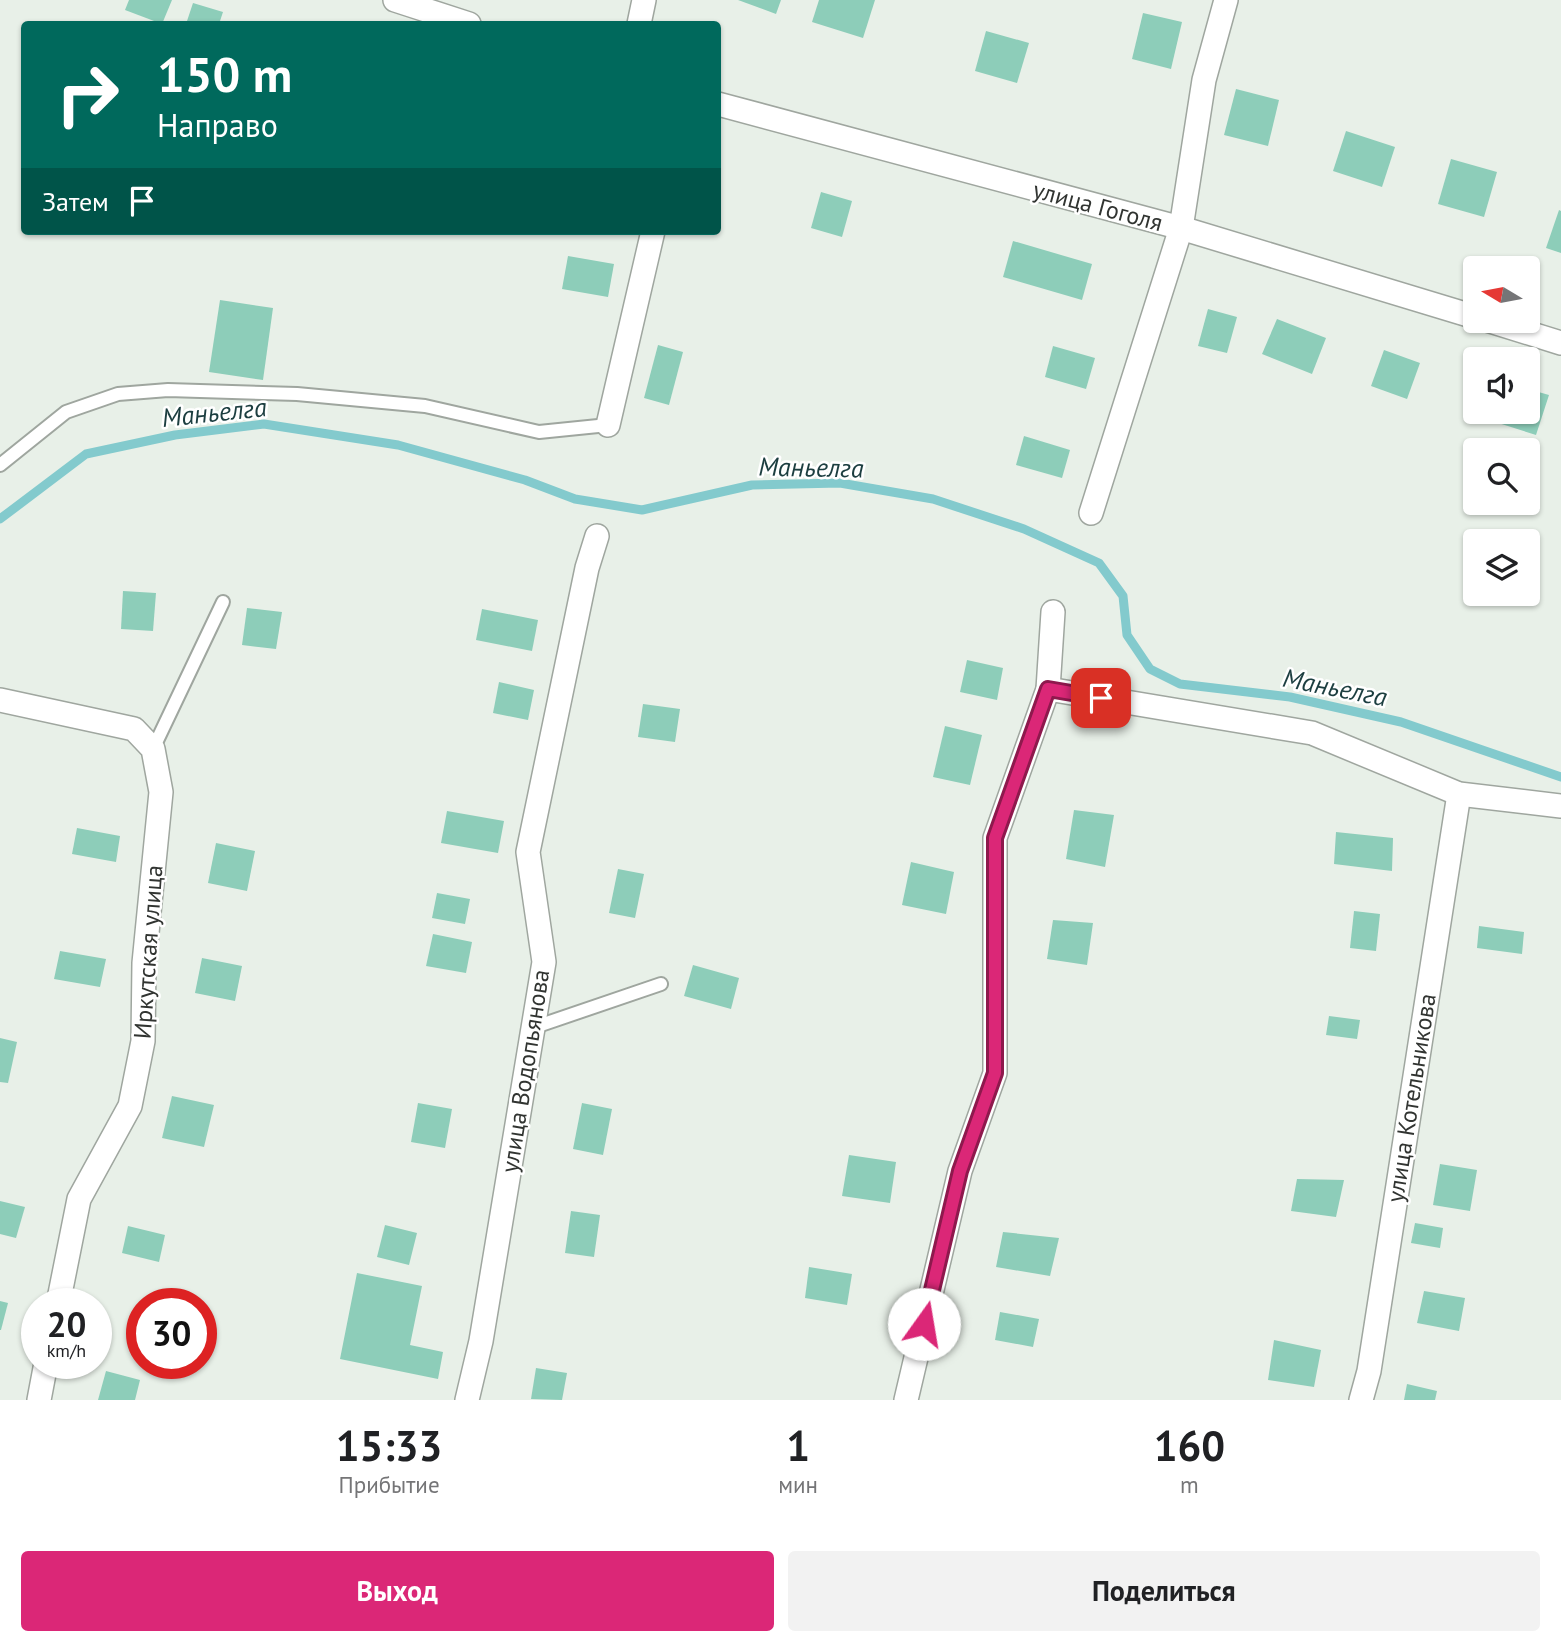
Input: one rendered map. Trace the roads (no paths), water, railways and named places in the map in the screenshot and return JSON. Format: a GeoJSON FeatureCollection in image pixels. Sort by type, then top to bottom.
{"type":"FeatureCollection","features":[{"type":"Feature","properties":{"kind":"street"},"geometry":{"type":"LineString","coordinates":[[395,0],[460,21]]}},
{"type":"Feature","properties":{"kind":"street"},"geometry":{"type":"LineString","coordinates":[[640,21],[644,0]]}},
{"type":"Feature","properties":{"kind":"street"},"geometry":{"type":"LineString","coordinates":[[1091,513],[1181,228],[1204,80],[1226,0]]}},
{"type":"Feature","properties":{"kind":"street","name":"улица Гоголя"},"geometry":{"type":"LineString","coordinates":[[721,105],[1181,228],[1463,313]]}},
{"type":"Feature","properties":{"kind":"street"},"geometry":{"type":"LineString","coordinates":[[608,425],[652,235]]}},
{"type":"Feature","properties":{"kind":"street"},"geometry":{"type":"LineString","coordinates":[[1528,333],[1561,343]]}},
{"type":"Feature","properties":{"kind":"street","name":"улица Водопьянова"},"geometry":{"type":"LineString","coordinates":[[467,1400],[481,1341],[544,962],[528,852],[587,568],[597,536]]}},
{"type":"Feature","properties":{"kind":"street"},"geometry":{"type":"LineString","coordinates":[[906,1400],[960,1171],[995,1073],[995,838],[1048,689],[1053,612]]}},
{"type":"Feature","properties":{"kind":"street"},"geometry":{"type":"LineString","coordinates":[[1048,689],[1312,733],[1459,794],[1561,806]]}},
{"type":"Feature","properties":{"kind":"street"},"geometry":{"type":"LineString","coordinates":[[0,700],[134,729],[153,749]]}},
{"type":"Feature","properties":{"kind":"street","name":"Иркутская улица"},"geometry":{"type":"LineString","coordinates":[[61,1288],[79,1199],[130,1106],[143,1041],[144,964],[160,792],[153,749]]}},
{"type":"Feature","properties":{"kind":"street","name":"улица Котельникова"},"geometry":{"type":"LineString","coordinates":[[1361,1400],[1369,1371],[1459,794]]}},
{"type":"Feature","properties":{"kind":"street"},"geometry":{"type":"LineString","coordinates":[[39,1400],[43,1379]]}},
{"type":"Feature","properties":{"kind":"lane"},"geometry":{"type":"LineString","coordinates":[[0,465],[66,412],[118,394],[168,390],[297,394],[425,406],[538,432],[608,425]]}},
{"type":"Feature","properties":{"kind":"lane"},"geometry":{"type":"LineString","coordinates":[[153,749],[223,602]]}},
{"type":"Feature","properties":{"kind":"lane"},"geometry":{"type":"LineString","coordinates":[[532,1028],[661,984]]}},
{"type":"Feature","properties":{"kind":"waterway","name":"Маньелга"},"geometry":{"type":"LineString","coordinates":[[0,519],[86,454],[175,435],[264,424],[398,445],[525,480],[575,499],[642,510],[752,485],[840,483],[933,499],[1024,529],[1099,563],[1123,596],[1127,635],[1150,669],[1180,684],[1290,697],[1401,722],[1561,777]]}}]}
